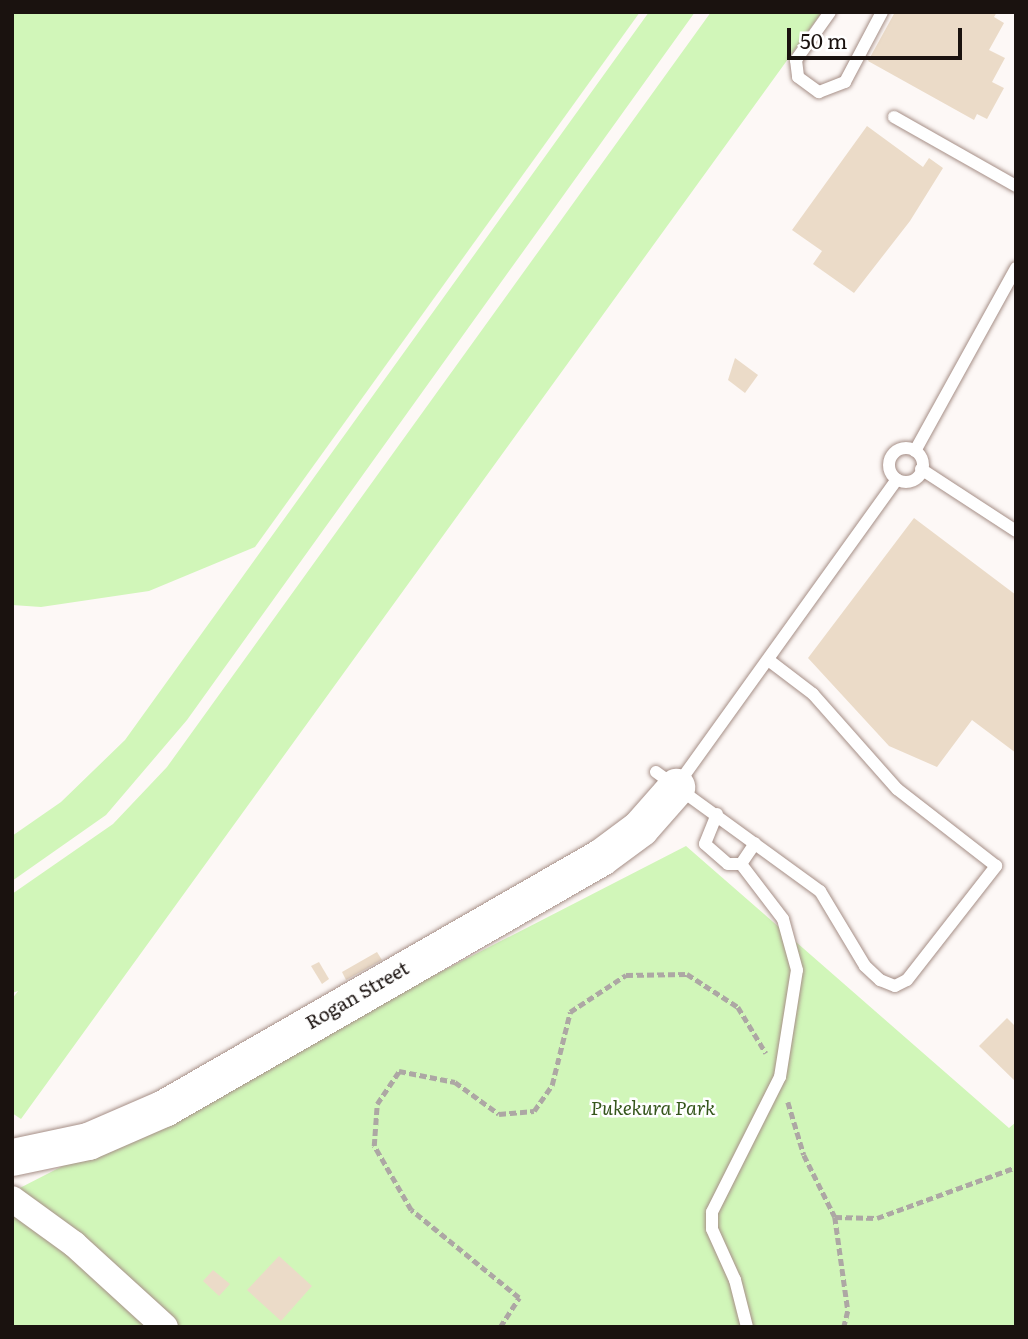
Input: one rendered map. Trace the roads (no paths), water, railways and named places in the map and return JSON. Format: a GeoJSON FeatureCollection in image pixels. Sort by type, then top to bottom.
{"type":"FeatureCollection","features":[{"type":"Feature","properties":{"kind":"street","name":"Rogan Street"},"geometry":{"type":"LineString","coordinates":[[12,1157],[88,1141],[164,1108],[601,857],[640,828],[675,785]]}},
{"type":"Feature","properties":{"kind":"street"},"geometry":{"type":"LineString","coordinates":[[12,1199],[74,1244],[165,1327]]}},
{"type":"Feature","properties":{"kind":"lane"},"geometry":{"type":"LineString","coordinates":[[830,12],[796,60],[798,77],[819,92],[845,82],[882,12]]}},
{"type":"Feature","properties":{"kind":"lane"},"geometry":{"type":"LineString","coordinates":[[894,117],[1016,186]]}},
{"type":"Feature","properties":{"kind":"lane"},"geometry":{"type":"LineString","coordinates":[[1016,268],[915,451],[921,469],[1016,531]]}},
{"type":"Feature","properties":{"kind":"lane"},"geometry":{"type":"LineString","coordinates":[[897,480],[890,471],[893,454],[915,451]]}},
{"type":"Feature","properties":{"kind":"lane"},"geometry":{"type":"LineString","coordinates":[[897,480],[912,480],[921,469]]}},
{"type":"Feature","properties":{"kind":"lane"},"geometry":{"type":"LineString","coordinates":[[771,662],[813,694],[897,789],[996,866],[907,980],[895,986],[865,966],[820,891],[675,785],[771,662],[897,480]]}},
{"type":"Feature","properties":{"kind":"lane"},"geometry":{"type":"LineString","coordinates":[[720,816],[705,844],[728,864],[741,864]]}},
{"type":"Feature","properties":{"kind":"lane"},"geometry":{"type":"LineString","coordinates":[[741,864],[755,843]]}},
{"type":"Feature","properties":{"kind":"lane"},"geometry":{"type":"LineString","coordinates":[[741,864],[783,919],[797,970],[780,1077],[712,1212],[712,1229],[735,1280],[747,1327]]}},
{"type":"Feature","properties":{"kind":"park label","name":"Pukekura Park"},"geometry":{"type":"Point","coordinates":[653,1108]}}]}
